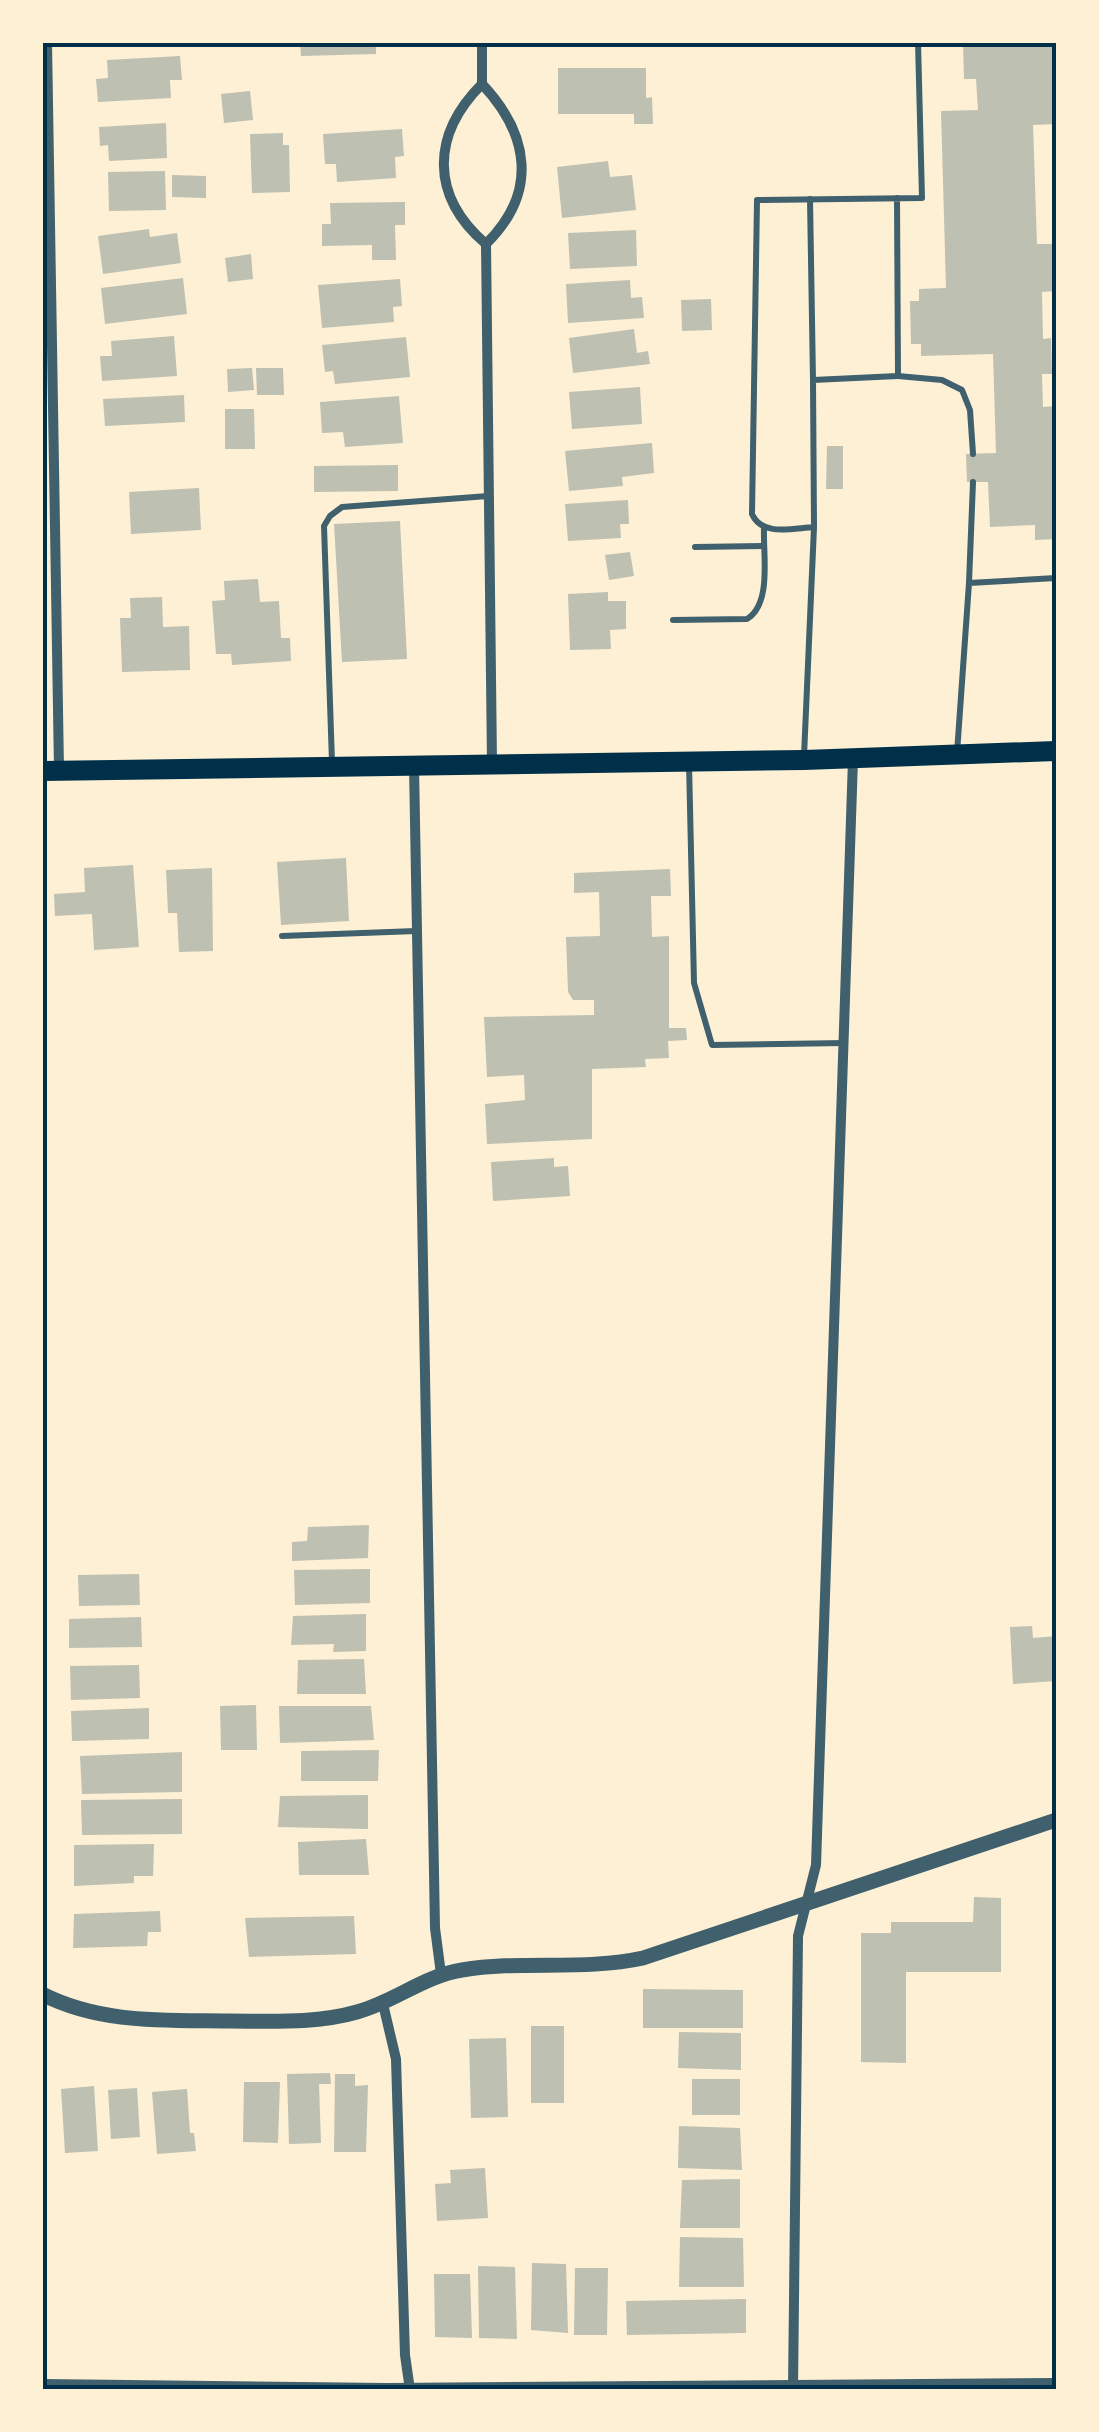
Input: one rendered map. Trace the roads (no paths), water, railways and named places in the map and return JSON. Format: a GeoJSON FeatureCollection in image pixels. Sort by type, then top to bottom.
{"type":"FeatureCollection","features":[{"type":"Feature","properties":{"kind":"main road"},"geometry":{"type":"LineString","coordinates":[[51,771],[957,757],[1056,751]]}},
{"type":"Feature","properties":{"kind":"street"},"geometry":{"type":"LineString","coordinates":[[48,42],[51,771]]}},
{"type":"Feature","properties":{"kind":"street"},"geometry":{"type":"LineString","coordinates":[[482,42],[482,84],[499,102],[512,125],[522,177],[506,225],[486,244],[492,764]]}},
{"type":"Feature","properties":{"kind":"street"},"geometry":{"type":"LineString","coordinates":[[482,84],[461,105],[448,132],[444,156],[446,187],[453,208],[469,230],[486,244]]}},
{"type":"Feature","properties":{"kind":"street"},"geometry":{"type":"LineString","coordinates":[[793,2388],[798,1936],[816,1865],[846,1042],[852,759]]}},
{"type":"Feature","properties":{"kind":"street"},"geometry":{"type":"LineString","coordinates":[[414,766],[434,1928],[441,1974]]}},
{"type":"Feature","properties":{"kind":"street"},"geometry":{"type":"LineString","coordinates":[[42,1994],[110,2017],[317,2020],[383,2004],[441,1974],[474,1968],[628,1962],[1056,1820]]}},
{"type":"Feature","properties":{"kind":"street"},"geometry":{"type":"LineString","coordinates":[[383,2004],[396,2059],[405,2355],[410,2389]]}},
{"type":"Feature","properties":{"kind":"street"},"geometry":{"type":"LineString","coordinates":[[42,2384],[410,2389],[1056,2383]]}},
{"type":"Feature","properties":{"kind":"lane"},"geometry":{"type":"LineString","coordinates":[[814,527],[764,529],[756,524],[752,514],[758,200],[922,198],[918,42]]}},
{"type":"Feature","properties":{"kind":"lane"},"geometry":{"type":"LineString","coordinates":[[897,198],[898,376]]}},
{"type":"Feature","properties":{"kind":"lane"},"geometry":{"type":"LineString","coordinates":[[804,760],[814,527],[810,199]]}},
{"type":"Feature","properties":{"kind":"lane"},"geometry":{"type":"LineString","coordinates":[[813,380],[898,376],[942,380],[962,390],[970,410],[973,454]]}},
{"type":"Feature","properties":{"kind":"lane"},"geometry":{"type":"LineString","coordinates":[[957,757],[973,482]]}},
{"type":"Feature","properties":{"kind":"lane"},"geometry":{"type":"LineString","coordinates":[[332,767],[324,526],[342,507],[488,496]]}},
{"type":"Feature","properties":{"kind":"lane"},"geometry":{"type":"LineString","coordinates":[[673,620],[747,619],[756,614],[762,600],[764,529]]}},
{"type":"Feature","properties":{"kind":"lane"},"geometry":{"type":"LineString","coordinates":[[695,547],[763,546]]}},
{"type":"Feature","properties":{"kind":"lane"},"geometry":{"type":"LineString","coordinates":[[968,583],[1056,578]]}},
{"type":"Feature","properties":{"kind":"lane"},"geometry":{"type":"LineString","coordinates":[[689,762],[694,983],[712,1044],[846,1042]]}},
{"type":"Feature","properties":{"kind":"lane"},"geometry":{"type":"LineString","coordinates":[[282,936],[416,930]]}}]}
